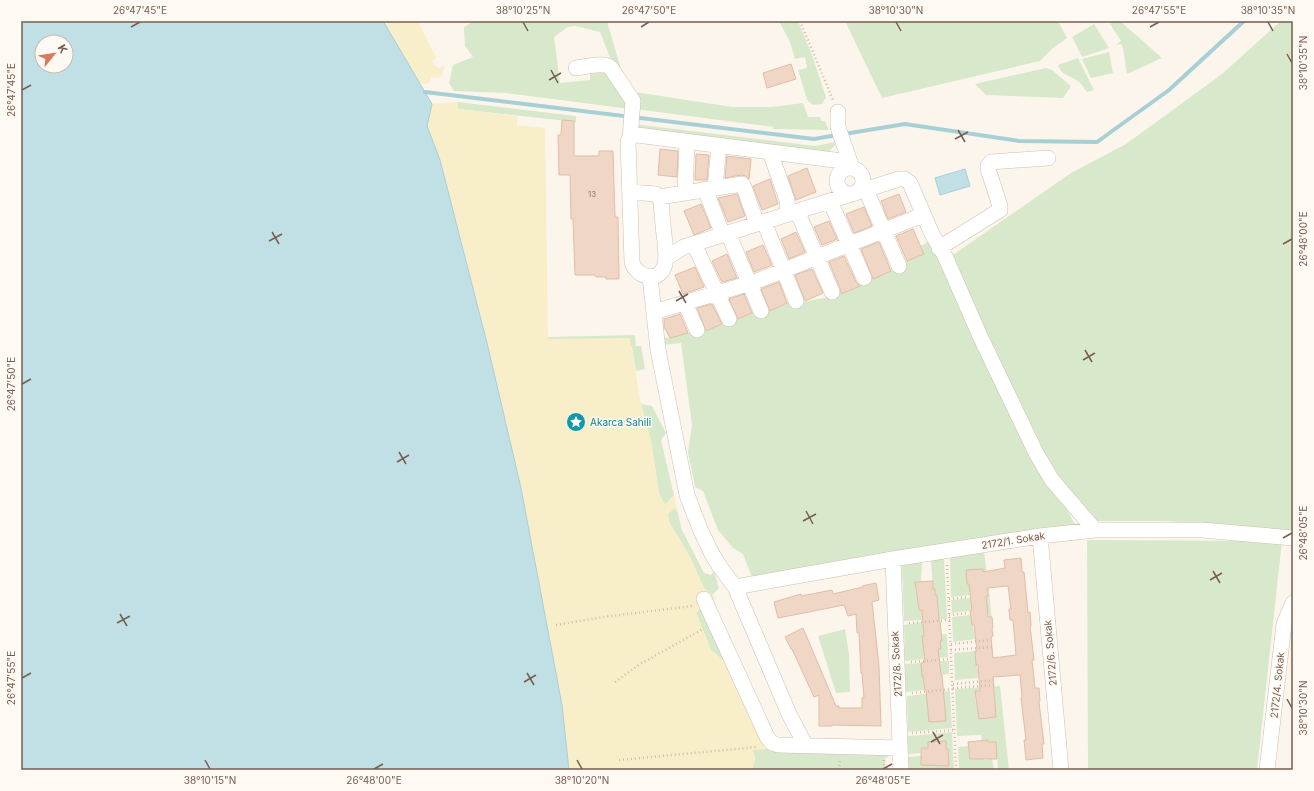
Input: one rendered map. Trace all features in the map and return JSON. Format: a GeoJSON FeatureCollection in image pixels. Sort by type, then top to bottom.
{"type":"FeatureCollection","features":[{"type":"Feature","properties":{"kind":"street"},"geometry":{"type":"LineString","coordinates":[[576,68],[604,65],[609,66],[633,100],[628,141],[632,262],[633,267],[640,274],[650,277],[656,276],[664,268],[666,258],[661,201],[656,194],[630,192]]}},
{"type":"Feature","properties":{"kind":"street"},"geometry":{"type":"LineString","coordinates":[[838,119],[851,165]]}},
{"type":"Feature","properties":{"kind":"street"},"geometry":{"type":"LineString","coordinates":[[630,134],[632,136],[637,135],[719,145],[851,165]]}},
{"type":"Feature","properties":{"kind":"street"},"geometry":{"type":"LineString","coordinates":[[685,193],[688,141]]}},
{"type":"Feature","properties":{"kind":"street"},"geometry":{"type":"LineString","coordinates":[[719,145],[710,189],[726,234],[761,311]]}},
{"type":"Feature","properties":{"kind":"street"},"geometry":{"type":"LineString","coordinates":[[770,152],[787,200],[817,257],[832,292]]}},
{"type":"Feature","properties":{"kind":"street"},"geometry":{"type":"LineString","coordinates":[[940,248],[1000,210],[988,169],[991,162],[1048,158]]}},
{"type":"Feature","properties":{"kind":"street"},"geometry":{"type":"LineString","coordinates":[[851,165],[842,171],[838,178],[838,183],[842,191],[846,193],[860,191]]}},
{"type":"Feature","properties":{"kind":"street"},"geometry":{"type":"LineString","coordinates":[[666,258],[679,249],[694,244],[899,178],[905,179],[910,183],[923,215],[947,261],[980,336],[1036,453],[1052,480],[1095,530]]}},
{"type":"Feature","properties":{"kind":"street"},"geometry":{"type":"LineString","coordinates":[[659,197],[739,184],[743,185],[784,271],[796,301]]}},
{"type":"Feature","properties":{"kind":"street"},"geometry":{"type":"LineString","coordinates":[[860,191],[884,231],[899,266]]}},
{"type":"Feature","properties":{"kind":"street"},"geometry":{"type":"LineString","coordinates":[[830,201],[864,278]]}},
{"type":"Feature","properties":{"kind":"street"},"geometry":{"type":"LineString","coordinates":[[654,312],[749,284],[923,215]]}},
{"type":"Feature","properties":{"kind":"street"},"geometry":{"type":"LineString","coordinates":[[694,244],[729,319]]}},
{"type":"Feature","properties":{"kind":"street"},"geometry":{"type":"LineString","coordinates":[[650,277],[658,350],[687,495],[700,529],[712,554],[735,587],[789,714],[806,746]]}},
{"type":"Feature","properties":{"kind":"street"},"geometry":{"type":"LineString","coordinates":[[685,303],[697,330]]}},
{"type":"Feature","properties":{"kind":"street","name":"2172/1. Sokak"},"geometry":{"type":"LineString","coordinates":[[735,587],[946,550],[1040,536],[1095,530],[1202,530],[1293,538]]}},
{"type":"Feature","properties":{"kind":"street","name":"2172/6. Sokak"},"geometry":{"type":"LineString","coordinates":[[1040,536],[1061,770]]}},
{"type":"Feature","properties":{"kind":"street","name":"2172/8. Sokak"},"geometry":{"type":"LineString","coordinates":[[893,559],[894,624],[901,770]]}},
{"type":"Feature","properties":{"kind":"street"},"geometry":{"type":"LineString","coordinates":[[705,601],[767,737],[772,743],[778,745],[806,746],[900,741]]}},
{"type":"Feature","properties":{"kind":"street","name":"2172/4. Sokak"},"geometry":{"type":"LineString","coordinates":[[1267,770],[1284,624],[1293,602]]}},
{"type":"Feature","properties":{"kind":"path"},"geometry":{"type":"LineString","coordinates":[[800,21],[838,119]]}},
{"type":"Feature","properties":{"kind":"path"},"geometry":{"type":"LineString","coordinates":[[946,550],[956,770]]}},
{"type":"Feature","properties":{"kind":"path"},"geometry":{"type":"LineString","coordinates":[[949,599],[969,597]]}},
{"type":"Feature","properties":{"kind":"path"},"geometry":{"type":"LineString","coordinates":[[556,625],[604,616],[639,613],[705,601]]}},
{"type":"Feature","properties":{"kind":"path"},"geometry":{"type":"LineString","coordinates":[[949,615],[969,613]]}},
{"type":"Feature","properties":{"kind":"path"},"geometry":{"type":"LineString","coordinates":[[894,624],[950,620]]}},
{"type":"Feature","properties":{"kind":"path"},"geometry":{"type":"LineString","coordinates":[[614,682],[640,664],[715,622]]}},
{"type":"Feature","properties":{"kind":"path"},"geometry":{"type":"LineString","coordinates":[[951,644],[989,640]]}},
{"type":"Feature","properties":{"kind":"path"},"geometry":{"type":"LineString","coordinates":[[951,650],[993,647]]}},
{"type":"Feature","properties":{"kind":"path"},"geometry":{"type":"LineString","coordinates":[[896,663],[951,659]]}},
{"type":"Feature","properties":{"kind":"path"},"geometry":{"type":"LineString","coordinates":[[952,684],[997,680]]}},
{"type":"Feature","properties":{"kind":"path"},"geometry":{"type":"LineString","coordinates":[[898,695],[953,688],[997,685]]}},
{"type":"Feature","properties":{"kind":"path"},"geometry":{"type":"LineString","coordinates":[[900,741],[954,730]]}},
{"type":"Feature","properties":{"kind":"path"},"geometry":{"type":"LineString","coordinates":[[619,760],[778,745]]}},
{"type":"Feature","properties":{"kind":"green space"},"geometry":{"type":"Polygon","coordinates":[[[474,21],[607,21],[621,69],[635,92],[732,107],[772,107],[803,103],[808,117],[820,117],[821,121],[825,121],[829,130],[773,129],[773,127],[635,109],[614,68],[600,32],[575,26],[568,27],[554,37],[560,83],[590,80],[590,74],[610,72],[630,109],[506,93],[454,91],[449,83],[453,65],[473,57],[465,46],[464,27],[474,21]]]}},
{"type":"Feature","properties":{"kind":"green space"},"geometry":{"type":"Polygon","coordinates":[[[779,21],[798,21],[812,55],[826,97],[822,104],[813,105],[807,100],[798,70],[807,68],[805,57],[795,59],[790,42],[779,21]]]}},
{"type":"Feature","properties":{"kind":"green space"},"geometry":{"type":"Polygon","coordinates":[[[845,21],[1058,21],[1067,38],[1053,48],[1040,61],[882,98],[845,21]]]}},
{"type":"Feature","properties":{"kind":"green space"},"geometry":{"type":"Polygon","coordinates":[[[1111,21],[1120,21],[1162,58],[1127,74],[1122,44],[1116,45],[1121,41],[1110,24],[1112,23],[1111,21]]]}},
{"type":"Feature","properties":{"kind":"green space"},"geometry":{"type":"Polygon","coordinates":[[[1281,21],[1293,21],[1293,531],[1166,521],[1092,521],[1055,471],[1028,430],[950,257],[1071,173],[1126,144],[1222,74],[1281,21]]]}},
{"type":"Feature","properties":{"kind":"green space"},"geometry":{"type":"Polygon","coordinates":[[[1094,24],[1109,48],[1082,57],[1072,37],[1094,24]]]}},
{"type":"Feature","properties":{"kind":"green space"},"geometry":{"type":"Polygon","coordinates":[[[1109,52],[1113,73],[1091,78],[1082,59],[1109,52]]]}},
{"type":"Feature","properties":{"kind":"green space"},"geometry":{"type":"Polygon","coordinates":[[[1078,58],[1094,90],[1087,92],[1080,83],[1059,69],[1058,65],[1078,58]]]}},
{"type":"Feature","properties":{"kind":"green space"},"geometry":{"type":"Polygon","coordinates":[[[1046,68],[1052,70],[1071,86],[1063,98],[986,95],[975,84],[1046,68]]]}},
{"type":"Feature","properties":{"kind":"green space"},"geometry":{"type":"Polygon","coordinates":[[[458,102],[576,116],[576,122],[458,109],[458,102]]]}},
{"type":"Feature","properties":{"kind":"green space"},"geometry":{"type":"Polygon","coordinates":[[[633,124],[815,146],[835,142],[836,144],[827,153],[633,130],[633,124]]]}},
{"type":"Feature","properties":{"kind":"green space"},"geometry":{"type":"Polygon","coordinates":[[[929,241],[941,259],[1075,525],[753,580],[743,554],[733,548],[718,530],[703,491],[695,487],[688,452],[692,425],[681,343],[662,345],[661,337],[670,338],[694,331],[704,332],[757,310],[768,311],[790,302],[802,302],[839,295],[861,285],[860,282],[893,270],[892,267],[924,254],[921,246],[929,241]]]}},
{"type":"Feature","properties":{"kind":"green space"},"geometry":{"type":"Polygon","coordinates":[[[635,335],[636,346],[641,346],[645,369],[636,371],[632,347],[548,339],[548,337],[635,335]]]}},
{"type":"Feature","properties":{"kind":"green space"},"geometry":{"type":"Polygon","coordinates":[[[641,404],[652,406],[666,433],[661,440],[674,495],[665,505],[659,493],[651,441],[641,404]]]}},
{"type":"Feature","properties":{"kind":"green space"},"geometry":{"type":"Polygon","coordinates":[[[674,508],[677,510],[682,530],[704,573],[711,575],[714,571],[719,588],[712,595],[704,588],[689,555],[669,522],[668,514],[674,508]]]}},
{"type":"Feature","properties":{"kind":"green space"},"geometry":{"type":"Polygon","coordinates":[[[1087,540],[1282,541],[1257,770],[1088,770],[1087,540]]]}},
{"type":"Feature","properties":{"kind":"green space"},"geometry":{"type":"Polygon","coordinates":[[[984,551],[988,582],[984,577],[983,569],[966,570],[967,584],[969,584],[970,595],[951,597],[950,557],[984,551]]]}},
{"type":"Feature","properties":{"kind":"green space"},"geometry":{"type":"Polygon","coordinates":[[[944,558],[947,619],[904,621],[902,565],[922,562],[921,582],[915,583],[916,596],[937,600],[935,589],[933,589],[931,560],[944,558]]]}},
{"type":"Feature","properties":{"kind":"green space"},"geometry":{"type":"Polygon","coordinates":[[[987,588],[989,588],[992,623],[987,609],[952,613],[951,600],[988,596],[987,588]]]}},
{"type":"Feature","properties":{"kind":"green space"},"geometry":{"type":"Polygon","coordinates":[[[701,607],[726,663],[711,650],[696,613],[701,607]]]}},
{"type":"Feature","properties":{"kind":"green space"},"geometry":{"type":"Polygon","coordinates":[[[971,615],[975,639],[953,642],[952,617],[971,615]]]}},
{"type":"Feature","properties":{"kind":"green space"},"geometry":{"type":"Polygon","coordinates":[[[923,622],[924,636],[947,634],[948,657],[905,661],[904,625],[923,622]]]}},
{"type":"Feature","properties":{"kind":"green space"},"geometry":{"type":"Polygon","coordinates":[[[845,629],[849,654],[850,692],[836,693],[818,636],[845,629]]]}},
{"type":"Feature","properties":{"kind":"green space"},"geometry":{"type":"Polygon","coordinates":[[[975,651],[979,678],[955,680],[954,653],[975,651]]]}},
{"type":"Feature","properties":{"kind":"green space"},"geometry":{"type":"Polygon","coordinates":[[[938,661],[949,661],[949,674],[941,675],[938,661]]]}},
{"type":"Feature","properties":{"kind":"green space"},"geometry":{"type":"Polygon","coordinates":[[[921,663],[925,690],[906,692],[905,664],[921,663]]]}},
{"type":"Feature","properties":{"kind":"green space"},"geometry":{"type":"Polygon","coordinates":[[[1000,686],[1009,770],[998,770],[996,742],[982,741],[981,735],[957,736],[955,689],[1000,686]],[[975,691],[976,705],[995,704],[995,698],[975,691]]]}},
{"type":"Feature","properties":{"kind":"green space"},"geometry":{"type":"Polygon","coordinates":[[[950,691],[952,728],[908,732],[907,696],[950,691]]]}},
{"type":"Feature","properties":{"kind":"green space"},"geometry":{"type":"Polygon","coordinates":[[[952,732],[954,770],[909,770],[908,757],[921,756],[921,765],[935,765],[928,748],[920,748],[921,753],[908,754],[908,736],[952,732]]]}},
{"type":"Feature","properties":{"kind":"green space"},"geometry":{"type":"Polygon","coordinates":[[[969,746],[970,759],[992,759],[994,770],[959,770],[958,747],[969,746]]]}},
{"type":"Feature","properties":{"kind":"green space"},"geometry":{"type":"Polygon","coordinates":[[[765,749],[888,754],[888,757],[885,758],[885,770],[752,770],[755,759],[753,750],[765,749]]]}},
{"type":"Feature","properties":{"kind":"sand"},"geometry":{"type":"Polygon","coordinates":[[[383,21],[418,21],[436,57],[432,62],[438,68],[445,66],[440,78],[431,77],[427,84],[419,83],[383,21]]]}},
{"type":"Feature","properties":{"kind":"sand","name":"Akarca Sahili"},"geometry":{"type":"Polygon","coordinates":[[[458,102],[458,109],[517,116],[517,125],[545,128],[548,339],[630,338],[641,404],[651,441],[659,493],[665,505],[674,495],[677,510],[674,508],[668,514],[669,522],[689,555],[704,588],[717,599],[700,603],[701,607],[696,613],[711,650],[726,663],[765,749],[753,750],[755,759],[752,770],[569,770],[562,705],[521,488],[487,343],[440,160],[427,126],[432,104],[458,102]]]}},
{"type":"Feature","properties":{"kind":"water"},"geometry":{"type":"Polygon","coordinates":[[[21,21],[383,21],[432,104],[427,126],[440,160],[487,343],[521,488],[562,705],[569,770],[21,770],[21,21]]]}},
{"type":"Feature","properties":{"kind":"water"},"geometry":{"type":"Polygon","coordinates":[[[965,169],[970,186],[940,195],[935,178],[965,169]]]}},
{"type":"Feature","properties":{"kind":"building"},"geometry":{"type":"Polygon","coordinates":[[[791,64],[796,79],[767,88],[763,73],[791,64]]]}},
{"type":"Feature","properties":{"kind":"building"},"geometry":{"type":"Polygon","coordinates":[[[562,120],[574,121],[574,156],[599,156],[599,151],[613,151],[615,217],[618,217],[619,279],[606,279],[606,277],[596,277],[595,275],[575,275],[570,175],[559,175],[558,135],[561,135],[562,120]]]}},
{"type":"Feature","properties":{"kind":"building"},"geometry":{"type":"Polygon","coordinates":[[[660,149],[678,151],[677,177],[658,175],[660,149]]]}},
{"type":"Feature","properties":{"kind":"building"},"geometry":{"type":"Polygon","coordinates":[[[696,154],[709,155],[707,180],[695,180],[696,154]]]}},
{"type":"Feature","properties":{"kind":"building"},"geometry":{"type":"Polygon","coordinates":[[[727,156],[751,159],[749,179],[746,176],[741,175],[725,178],[727,156]]]}},
{"type":"Feature","properties":{"kind":"building"},"geometry":{"type":"Polygon","coordinates":[[[807,168],[816,192],[796,200],[788,176],[807,168]]]}},
{"type":"Feature","properties":{"kind":"building"},"geometry":{"type":"Polygon","coordinates":[[[770,179],[778,204],[762,210],[753,186],[770,179]]]}},
{"type":"Feature","properties":{"kind":"building"},"geometry":{"type":"Polygon","coordinates":[[[737,194],[745,216],[728,222],[718,198],[737,194]]]}},
{"type":"Feature","properties":{"kind":"building"},"geometry":{"type":"Polygon","coordinates":[[[899,194],[906,212],[888,219],[881,201],[899,194]]]}},
{"type":"Feature","properties":{"kind":"building"},"geometry":{"type":"Polygon","coordinates":[[[701,204],[711,228],[694,235],[684,211],[701,204]]]}},
{"type":"Feature","properties":{"kind":"building"},"geometry":{"type":"Polygon","coordinates":[[[864,207],[872,226],[854,233],[846,214],[864,207]]]}},
{"type":"Feature","properties":{"kind":"building"},"geometry":{"type":"Polygon","coordinates":[[[829,221],[837,239],[822,245],[814,227],[829,221]]]}},
{"type":"Feature","properties":{"kind":"building"},"geometry":{"type":"Polygon","coordinates":[[[913,229],[924,254],[907,261],[896,236],[913,229]]]}},
{"type":"Feature","properties":{"kind":"building"},"geometry":{"type":"Polygon","coordinates":[[[796,232],[805,252],[789,259],[781,239],[796,232]]]}},
{"type":"Feature","properties":{"kind":"building"},"geometry":{"type":"Polygon","coordinates":[[[879,242],[891,271],[873,279],[861,249],[879,242]]]}},
{"type":"Feature","properties":{"kind":"building"},"geometry":{"type":"Polygon","coordinates":[[[763,245],[772,265],[754,272],[746,252],[763,245]]]}},
{"type":"Feature","properties":{"kind":"building"},"geometry":{"type":"Polygon","coordinates":[[[727,254],[737,278],[722,282],[712,261],[727,254]]]}},
{"type":"Feature","properties":{"kind":"building"},"geometry":{"type":"Polygon","coordinates":[[[844,256],[856,282],[860,286],[841,294],[829,262],[844,256]]]}},
{"type":"Feature","properties":{"kind":"building"},"geometry":{"type":"Polygon","coordinates":[[[695,267],[704,287],[683,294],[675,275],[695,267]]]}},
{"type":"Feature","properties":{"kind":"building"},"geometry":{"type":"Polygon","coordinates":[[[812,269],[823,293],[805,301],[795,275],[812,269]]]}},
{"type":"Feature","properties":{"kind":"building"},"geometry":{"type":"Polygon","coordinates":[[[779,282],[787,303],[770,311],[761,289],[779,282]]]}},
{"type":"Feature","properties":{"kind":"building"},"geometry":{"type":"Polygon","coordinates":[[[744,294],[752,313],[738,319],[729,299],[744,294]]]}},
{"type":"Feature","properties":{"kind":"building"},"geometry":{"type":"Polygon","coordinates":[[[712,304],[722,324],[706,331],[697,308],[712,304]]]}},
{"type":"Feature","properties":{"kind":"building"},"geometry":{"type":"Polygon","coordinates":[[[680,314],[688,333],[670,338],[664,327],[664,319],[680,314]]]}},
{"type":"Feature","properties":{"kind":"building"},"geometry":{"type":"Polygon","coordinates":[[[1021,558],[1022,572],[1024,572],[1028,613],[1030,612],[1035,688],[1039,688],[1039,702],[1044,744],[1042,744],[1043,758],[1026,760],[1024,740],[1026,740],[1020,675],[993,677],[996,717],[979,719],[975,691],[980,691],[978,665],[976,665],[975,651],[977,651],[974,625],[972,625],[970,611],[972,611],[966,570],[983,569],[983,572],[1005,568],[1004,560],[1021,558]],[[1008,586],[987,588],[988,596],[986,596],[988,617],[992,617],[993,628],[993,636],[991,637],[993,658],[1016,655],[1013,620],[1010,620],[1009,609],[1011,609],[1008,586]]]}},
{"type":"Feature","properties":{"kind":"building"},"geometry":{"type":"Polygon","coordinates":[[[933,581],[933,589],[935,589],[935,595],[937,595],[942,641],[940,641],[941,649],[938,649],[946,721],[929,722],[926,690],[923,676],[922,677],[921,663],[925,662],[922,636],[924,636],[922,610],[919,610],[915,582],[933,581]]]}},
{"type":"Feature","properties":{"kind":"building"},"geometry":{"type":"Polygon","coordinates":[[[876,583],[879,600],[872,602],[879,666],[881,726],[819,726],[819,695],[814,697],[785,637],[803,628],[836,706],[839,706],[839,708],[862,708],[862,698],[864,698],[856,614],[848,616],[844,605],[778,618],[774,602],[801,594],[801,596],[832,590],[833,594],[876,583]]]}},
{"type":"Feature","properties":{"kind":"building"},"geometry":{"type":"Polygon","coordinates":[[[988,740],[988,742],[996,742],[997,759],[970,759],[968,742],[988,740]]]}},
{"type":"Feature","properties":{"kind":"building"},"geometry":{"type":"Polygon","coordinates":[[[946,741],[949,766],[921,765],[921,748],[928,748],[928,742],[946,741]]]}},
{"type":"Feature","properties":{"kind":"waterway"},"geometry":{"type":"LineString","coordinates":[[844,134],[905,124],[1019,141],[1097,142],[1169,90],[1244,21]]}},
{"type":"Feature","properties":{"kind":"waterway"},"geometry":{"type":"LineString","coordinates":[[425,92],[814,139],[837,135]]}},
{"type":"Feature","properties":{"kind":"place","name":"Akarca Sahili"},"geometry":{"type":"Point","coordinates":[576,422]}}]}
